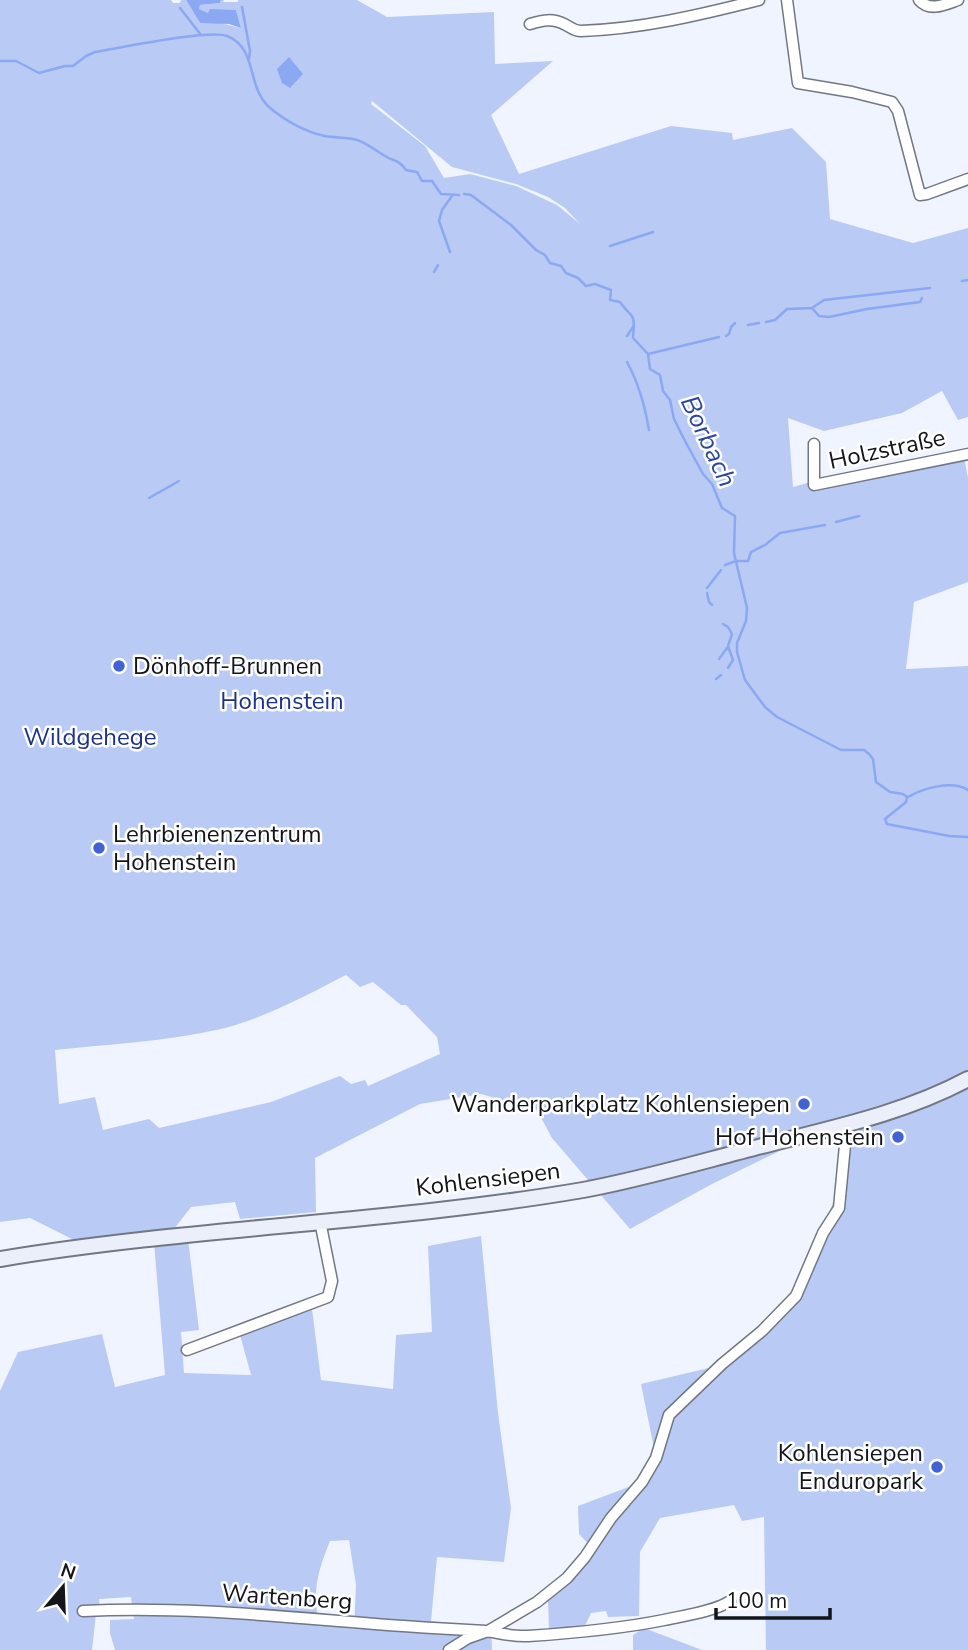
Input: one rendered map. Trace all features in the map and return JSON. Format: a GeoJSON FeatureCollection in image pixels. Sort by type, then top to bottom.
{"type":"FeatureCollection","features":[{"type":"Feature","properties":{"kind":"street"},"geometry":{"type":"LineString","coordinates":[[530,24],[544,19],[573,30],[629,27],[701,15],[759,0]]}},
{"type":"Feature","properties":{"kind":"street"},"geometry":{"type":"LineString","coordinates":[[787,0],[798,83],[892,102],[898,110],[920,195],[968,179]]}},
{"type":"Feature","properties":{"kind":"street"},"geometry":{"type":"LineString","coordinates":[[919,0],[933,8],[958,0]]}},
{"type":"Feature","properties":{"kind":"street","name":"Holzstraße"},"geometry":{"type":"LineString","coordinates":[[814,444],[814,485],[968,454]]}},
{"type":"Feature","properties":{"kind":"street","name":"Kohlensiepen"},"geometry":{"type":"LineString","coordinates":[[0,1259],[110,1243],[472,1205],[584,1189],[847,1124],[922,1100],[968,1079]]}},
{"type":"Feature","properties":{"kind":"street"},"geometry":{"type":"LineString","coordinates":[[449,1650],[537,1602],[567,1578],[611,1518],[642,1482],[656,1458],[669,1415],[730,1357],[762,1331],[796,1296],[823,1233],[839,1208],[847,1124]]}},
{"type":"Feature","properties":{"kind":"street"},"geometry":{"type":"LineString","coordinates":[[187,1350],[328,1297],[332,1281],[320,1221]]}},
{"type":"Feature","properties":{"kind":"street","name":"Wartenberg"},"geometry":{"type":"LineString","coordinates":[[83,1611],[222,1613],[306,1618],[338,1623],[488,1631],[525,1637],[574,1634],[693,1614],[730,1601]]}},
{"type":"Feature","properties":{"kind":"green space","name":"Hohenstein"},"geometry":{"type":"Polygon","coordinates":[[[0,0],[171,0],[173,3],[180,3],[181,0],[186,0],[200,23],[220,23],[241,28],[236,10],[208,13],[199,9],[200,5],[220,3],[221,0],[357,0],[387,17],[494,12],[495,64],[553,61],[491,115],[519,174],[671,126],[732,133],[733,140],[792,128],[826,162],[830,219],[913,243],[968,228],[968,417],[958,420],[942,391],[902,413],[824,431],[788,418],[793,487],[832,476],[852,479],[963,452],[968,478],[968,582],[914,602],[906,669],[968,666],[968,1071],[917,1095],[919,1109],[968,1087],[968,1650],[766,1650],[764,1517],[742,1521],[734,1505],[660,1518],[640,1552],[639,1616],[608,1617],[606,1611],[591,1613],[585,1626],[571,1626],[571,1632],[549,1631],[548,1598],[594,1550],[579,1534],[578,1506],[642,1482],[656,1458],[641,1384],[713,1367],[796,1296],[839,1188],[846,1129],[798,1142],[710,1185],[630,1229],[552,1138],[537,1110],[481,1094],[420,1104],[315,1158],[316,1212],[240,1219],[235,1202],[191,1207],[174,1229],[74,1240],[30,1218],[0,1222],[0,0]],[[372,101],[371,104],[425,146],[444,178],[470,174],[516,186],[557,205],[580,224],[565,208],[548,197],[516,184],[452,167],[372,101]],[[346,975],[283,1007],[233,1026],[176,1037],[55,1050],[59,1104],[95,1097],[103,1130],[149,1119],[159,1128],[271,1102],[340,1076],[351,1084],[365,1080],[368,1086],[440,1054],[437,1037],[406,1005],[401,1005],[373,982],[360,987],[346,975]]]}},
{"type":"Feature","properties":{"kind":"green space"},"geometry":{"type":"Polygon","coordinates":[[[481,1236],[498,1413],[511,1508],[504,1562],[437,1557],[431,1621],[491,1627],[492,1650],[115,1650],[110,1633],[110,1620],[134,1619],[131,1597],[99,1599],[100,1613],[96,1614],[92,1650],[0,1650],[0,1391],[18,1352],[102,1334],[115,1387],[165,1375],[154,1242],[188,1239],[199,1330],[181,1332],[184,1373],[251,1375],[240,1335],[312,1309],[321,1380],[393,1389],[396,1335],[432,1332],[428,1246],[481,1236]],[[349,1540],[330,1541],[317,1581],[319,1622],[354,1629],[356,1585],[349,1540]]]}},
{"type":"Feature","properties":{"kind":"green space"},"geometry":{"type":"Polygon","coordinates":[[[644,1628],[702,1650],[633,1650],[633,1635],[644,1628]]]}},
{"type":"Feature","properties":{"kind":"water"},"geometry":{"type":"Polygon","coordinates":[[[186,0],[221,0],[220,3],[200,5],[199,9],[208,13],[210,9],[236,10],[241,28],[229,24],[200,23],[186,0]]]}},
{"type":"Feature","properties":{"kind":"water"},"geometry":{"type":"Polygon","coordinates":[[[289,57],[303,74],[290,88],[282,83],[277,69],[289,57]]]}},
{"type":"Feature","properties":{"kind":"waterway"},"geometry":{"type":"LineString","coordinates":[[242,7],[249,59]]}},
{"type":"Feature","properties":{"kind":"waterway"},"geometry":{"type":"LineString","coordinates":[[180,8],[201,35]]}},
{"type":"Feature","properties":{"kind":"waterway","name":"Borbach"},"geometry":{"type":"LineString","coordinates":[[0,61],[16,61],[39,73],[73,66],[95,52],[184,37],[227,36],[243,49],[262,98],[281,116],[317,134],[361,141],[398,162],[406,170],[417,172],[422,181],[432,181],[441,194],[459,195]]}},
{"type":"Feature","properties":{"kind":"waterway","name":"Borbach"},"geometry":{"type":"LineString","coordinates":[[464,194],[471,195],[511,225],[536,250],[545,255],[550,263],[561,266],[566,273],[578,278],[586,286],[595,284],[611,290],[610,300],[620,302],[633,317],[633,338],[648,354],[650,369],[660,375],[663,391],[670,400],[674,419],[685,441],[703,474],[712,484],[722,508],[735,516],[734,553],[747,608],[737,652],[745,680],[765,707],[777,717],[841,750],[864,750],[869,754],[873,759],[876,782],[890,792],[907,797],[906,802],[885,819],[887,824],[968,837]]}},
{"type":"Feature","properties":{"kind":"waterway"},"geometry":{"type":"LineString","coordinates":[[450,252],[439,221],[442,210],[452,196]]}},
{"type":"Feature","properties":{"kind":"waterway"},"geometry":{"type":"LineString","coordinates":[[610,246],[653,232]]}},
{"type":"Feature","properties":{"kind":"waterway"},"geometry":{"type":"LineString","coordinates":[[434,272],[438,265]]}},
{"type":"Feature","properties":{"kind":"waterway"},"geometry":{"type":"LineString","coordinates":[[962,281],[968,280]]}},
{"type":"Feature","properties":{"kind":"waterway"},"geometry":{"type":"LineString","coordinates":[[766,322],[775,320],[787,309],[812,308],[824,300],[930,288]]}},
{"type":"Feature","properties":{"kind":"waterway"},"geometry":{"type":"LineString","coordinates":[[812,308],[819,316],[829,317],[920,302],[922,298]]}},
{"type":"Feature","properties":{"kind":"waterway"},"geometry":{"type":"LineString","coordinates":[[726,336],[735,323]]}},
{"type":"Feature","properties":{"kind":"waterway"},"geometry":{"type":"LineString","coordinates":[[748,325],[759,323]]}},
{"type":"Feature","properties":{"kind":"waterway","name":"Borbach"},"geometry":{"type":"LineString","coordinates":[[627,336],[633,327]]}},
{"type":"Feature","properties":{"kind":"waterway"},"geometry":{"type":"LineString","coordinates":[[648,354],[719,337]]}},
{"type":"Feature","properties":{"kind":"waterway"},"geometry":{"type":"LineString","coordinates":[[627,362],[641,395],[649,430]]}},
{"type":"Feature","properties":{"kind":"waterway"},"geometry":{"type":"LineString","coordinates":[[149,498],[179,481]]}},
{"type":"Feature","properties":{"kind":"waterway"},"geometry":{"type":"LineString","coordinates":[[836,522],[859,516]]}},
{"type":"Feature","properties":{"kind":"waterway"},"geometry":{"type":"LineString","coordinates":[[725,565],[748,561],[751,552],[780,533],[825,525]]}},
{"type":"Feature","properties":{"kind":"waterway"},"geometry":{"type":"LineString","coordinates":[[707,588],[721,570]]}},
{"type":"Feature","properties":{"kind":"waterway"},"geometry":{"type":"LineString","coordinates":[[707,593],[712,605]]}},
{"type":"Feature","properties":{"kind":"waterway"},"geometry":{"type":"LineString","coordinates":[[723,624],[732,634],[728,646],[733,660],[728,668]]}},
{"type":"Feature","properties":{"kind":"waterway"},"geometry":{"type":"LineString","coordinates":[[719,659],[727,648]]}},
{"type":"Feature","properties":{"kind":"waterway"},"geometry":{"type":"LineString","coordinates":[[716,679],[721,675]]}},
{"type":"Feature","properties":{"kind":"waterway"},"geometry":{"type":"LineString","coordinates":[[908,797],[946,785],[968,790]]}},
{"type":"Feature","properties":{"kind":"place","name":"Dönhoff-Brunnen"},"geometry":{"type":"Point","coordinates":[119,666]}},
{"type":"Feature","properties":{"kind":"place","name":"Lehrbienenzentrum Hohenstein"},"geometry":{"type":"Point","coordinates":[99,848]}},
{"type":"Feature","properties":{"kind":"place","name":"Wanderparkplatz Kohlensiepen"},"geometry":{"type":"Point","coordinates":[804,1104]}},
{"type":"Feature","properties":{"kind":"place","name":"Hof Hohenstein"},"geometry":{"type":"Point","coordinates":[898,1137]}},
{"type":"Feature","properties":{"kind":"place","name":"Kohlensiepen Enduropark"},"geometry":{"type":"Point","coordinates":[937,1467]}},
{"type":"Feature","properties":{"kind":"park label","name":"Wildgehege"},"geometry":{"type":"Point","coordinates":[90,737]}}]}
